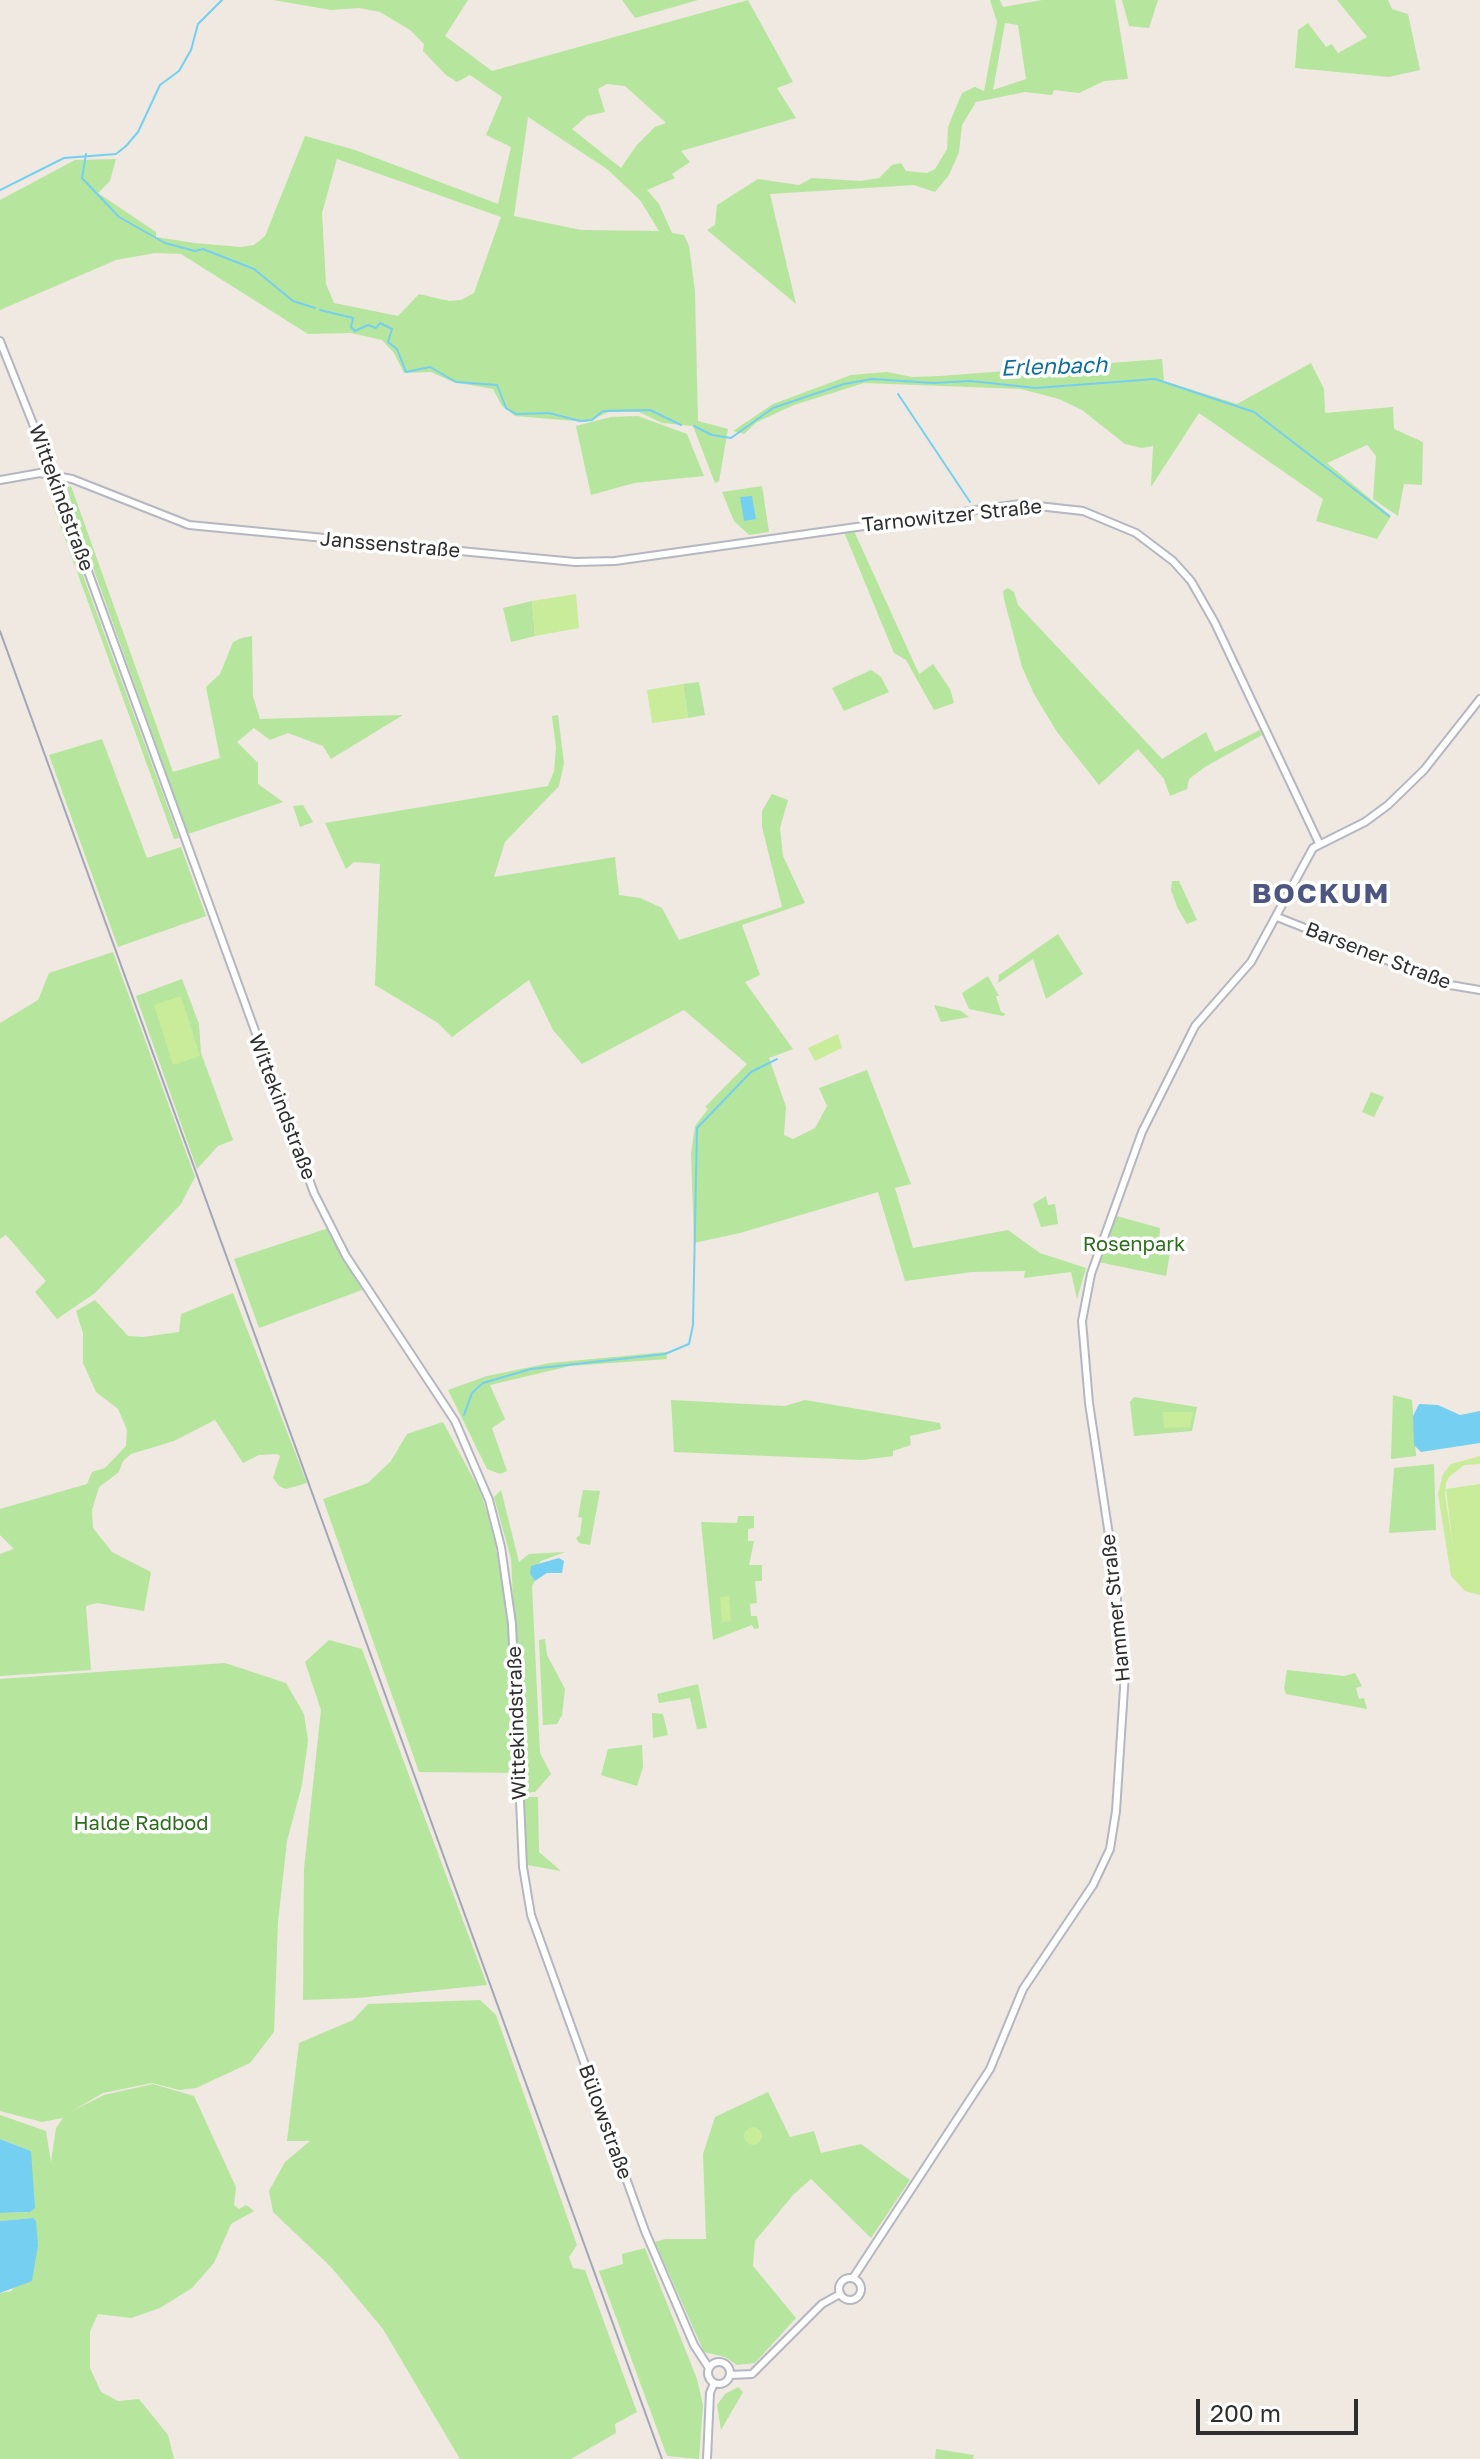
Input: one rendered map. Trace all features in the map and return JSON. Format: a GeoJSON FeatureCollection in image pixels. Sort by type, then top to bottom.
{"type":"FeatureCollection","features":[{"type":"Feature","properties":{"kind":"main road","name":"Wittekindstraße"},"geometry":{"type":"LineString","coordinates":[[0,341],[54,475],[314,1193],[352,1265],[455,1421],[489,1500],[504,1564],[512,1624],[523,1867]]}},
{"type":"Feature","properties":{"kind":"main road","name":"Janssenstraße"},"geometry":{"type":"LineString","coordinates":[[0,480],[40,473],[54,475],[93,485],[176,522],[214,528],[575,562],[615,561],[735,542]]}},
{"type":"Feature","properties":{"kind":"main road","name":"Tarnowitzer Straße"},"geometry":{"type":"LineString","coordinates":[[735,542],[1020,504],[1070,508],[1120,524],[1153,544],[1183,571],[1199,591],[1319,843]]}},
{"type":"Feature","properties":{"kind":"main road"},"geometry":{"type":"LineString","coordinates":[[1319,843],[1365,822],[1400,794],[1424,770],[1480,699]]}},
{"type":"Feature","properties":{"kind":"main road","name":"Hammer Straße"},"geometry":{"type":"LineString","coordinates":[[853,2278],[990,2069],[1023,1989],[1093,1885],[1110,1849],[1118,1798],[1125,1673],[1084,1364],[1085,1295],[1138,1142],[1186,1042],[1199,1021],[1243,974],[1277,917],[1302,865],[1319,843]]}},
{"type":"Feature","properties":{"kind":"main road","name":"Barsener Straße"},"geometry":{"type":"LineString","coordinates":[[1277,917],[1450,985],[1480,990]]}},
{"type":"Feature","properties":{"kind":"main road","name":"Bülowstraße"},"geometry":{"type":"LineString","coordinates":[[523,1867],[536,1930],[640,2219],[689,2335],[709,2368]]}},
{"type":"Feature","properties":{"kind":"main road"},"geometry":{"type":"LineString","coordinates":[[853,2278],[861,2285],[859,2296],[851,2300],[840,2294],[841,2283],[853,2278]]}},
{"type":"Feature","properties":{"kind":"main road"},"geometry":{"type":"LineString","coordinates":[[730,2375],[752,2374],[822,2304],[840,2294]]}},
{"type":"Feature","properties":{"kind":"main road"},"geometry":{"type":"LineString","coordinates":[[721,2362],[728,2367],[730,2375],[726,2382],[714,2383],[708,2376],[709,2368],[721,2362]]}},
{"type":"Feature","properties":{"kind":"main road"},"geometry":{"type":"LineString","coordinates":[[707,2459],[710,2393],[714,2383]]}},
{"type":"Feature","properties":{"kind":"green space"},"geometry":{"type":"Polygon","coordinates":[[[273,0],[468,0],[445,36],[492,71],[748,0],[793,82],[777,88],[796,118],[681,151],[690,162],[672,174],[675,178],[647,190],[659,204],[672,233],[684,235],[689,246],[695,291],[698,421],[728,429],[719,481],[715,483],[693,426],[662,423],[639,412],[609,412],[586,422],[515,416],[502,406],[493,389],[453,382],[431,372],[404,373],[394,353],[382,340],[351,333],[308,334],[181,254],[155,253],[116,260],[0,310],[0,200],[75,160],[116,159],[110,181],[98,193],[156,232],[156,237],[194,243],[241,247],[254,245],[265,236],[305,136],[355,150],[498,204],[511,147],[486,135],[502,97],[470,75],[457,82],[446,75],[423,51],[424,44],[410,30],[380,12],[359,8],[331,10],[273,0]],[[607,84],[598,89],[605,112],[587,116],[572,129],[621,168],[636,146],[655,127],[666,123],[625,86],[607,84]],[[528,117],[514,216],[581,230],[659,231],[640,200],[607,169],[528,117]],[[337,159],[322,213],[326,284],[334,303],[398,316],[419,294],[449,301],[461,300],[474,293],[501,217],[337,159]]]}},
{"type":"Feature","properties":{"kind":"green space"},"geometry":{"type":"Polygon","coordinates":[[[622,0],[698,0],[635,18],[622,0]]]}},
{"type":"Feature","properties":{"kind":"green space"},"geometry":{"type":"Polygon","coordinates":[[[990,0],[1000,0],[1003,7],[1042,0],[1115,0],[1128,79],[1104,81],[1079,93],[1054,90],[1052,95],[1025,92],[976,102],[962,125],[959,152],[949,175],[935,192],[914,185],[770,194],[796,304],[707,230],[715,225],[717,205],[758,179],[799,185],[812,178],[861,181],[879,178],[892,165],[901,163],[906,171],[927,173],[935,169],[947,149],[948,127],[962,93],[975,87],[984,91],[997,22],[990,0]],[[1005,23],[993,90],[1026,79],[1018,25],[1005,23]]]}},
{"type":"Feature","properties":{"kind":"green space"},"geometry":{"type":"Polygon","coordinates":[[[1122,0],[1158,0],[1149,28],[1129,26],[1122,0]]]}},
{"type":"Feature","properties":{"kind":"green space"},"geometry":{"type":"Polygon","coordinates":[[[1337,0],[1388,0],[1392,9],[1408,14],[1420,70],[1389,77],[1295,68],[1298,30],[1308,23],[1326,47],[1332,44],[1338,53],[1367,37],[1337,0]]]}},
{"type":"Feature","properties":{"kind":"green space"},"geometry":{"type":"Polygon","coordinates":[[[1162,359],[1164,381],[1237,404],[1311,363],[1324,389],[1325,413],[1393,407],[1394,429],[1423,442],[1422,485],[1404,484],[1398,516],[1373,499],[1376,456],[1367,445],[1327,463],[1391,516],[1377,539],[1316,521],[1323,499],[1199,413],[1151,487],[1153,446],[1142,448],[1125,444],[1082,410],[1059,399],[1021,389],[864,383],[794,405],[757,422],[744,434],[733,431],[773,404],[851,375],[887,372],[912,377],[940,376],[1162,359]]]}},
{"type":"Feature","properties":{"kind":"green space"},"geometry":{"type":"Polygon","coordinates":[[[638,416],[687,434],[704,476],[634,483],[591,495],[576,426],[611,417],[638,416]]]}},
{"type":"Feature","properties":{"kind":"green space"},"geometry":{"type":"Polygon","coordinates":[[[71,486],[173,772],[220,758],[206,687],[220,674],[233,642],[242,638],[252,636],[253,696],[260,719],[403,715],[331,759],[323,746],[288,733],[270,740],[254,728],[237,742],[258,763],[258,784],[283,802],[188,834],[74,514],[67,487],[71,486]]]}},
{"type":"Feature","properties":{"kind":"green space"},"geometry":{"type":"Polygon","coordinates":[[[762,486],[769,532],[749,535],[734,521],[722,492],[762,486]]]}},
{"type":"Feature","properties":{"kind":"green space"},"geometry":{"type":"Polygon","coordinates":[[[56,502],[179,838],[174,839],[52,503],[56,502]]]}},
{"type":"Feature","properties":{"kind":"green space"},"geometry":{"type":"Polygon","coordinates":[[[854,531],[919,674],[933,664],[950,689],[954,703],[934,710],[906,660],[894,653],[844,532],[854,531]]]}},
{"type":"Feature","properties":{"kind":"green space"},"geometry":{"type":"Polygon","coordinates":[[[1008,588],[1014,592],[1018,605],[1162,759],[1206,732],[1215,752],[1260,730],[1262,735],[1205,767],[1189,779],[1187,789],[1170,796],[1164,779],[1138,749],[1099,785],[1057,732],[1034,694],[1022,667],[1004,599],[1003,591],[1008,588]]]}},
{"type":"Feature","properties":{"kind":"green space"},"geometry":{"type":"Polygon","coordinates":[[[576,594],[579,628],[535,636],[532,601],[576,594]]]}},
{"type":"Feature","properties":{"kind":"green space"},"geometry":{"type":"Polygon","coordinates":[[[532,601],[535,636],[511,642],[503,608],[532,601]]]}},
{"type":"Feature","properties":{"kind":"green space"},"geometry":{"type":"Polygon","coordinates":[[[871,670],[881,677],[889,692],[844,711],[832,688],[871,670]]]}},
{"type":"Feature","properties":{"kind":"green space"},"geometry":{"type":"Polygon","coordinates":[[[699,682],[705,715],[688,718],[683,684],[699,682]]]}},
{"type":"Feature","properties":{"kind":"green space"},"geometry":{"type":"Polygon","coordinates":[[[683,684],[688,718],[652,723],[647,690],[683,684]]]}},
{"type":"Feature","properties":{"kind":"green space"},"geometry":{"type":"Polygon","coordinates":[[[558,715],[564,763],[559,786],[505,842],[494,877],[615,857],[619,895],[640,898],[662,908],[679,940],[782,907],[762,827],[762,811],[772,794],[788,800],[780,828],[783,856],[805,903],[742,925],[760,975],[745,982],[793,1049],[769,1058],[786,1107],[784,1135],[793,1139],[815,1128],[827,1106],[819,1088],[867,1070],[911,1184],[895,1188],[913,1248],[1008,1230],[1040,1253],[1086,1268],[1077,1299],[1071,1272],[1024,1278],[1025,1271],[972,1272],[905,1281],[878,1192],[740,1233],[694,1243],[691,1153],[695,1126],[708,1109],[705,1107],[747,1064],[684,1010],[582,1064],[553,1030],[529,980],[452,1037],[438,1023],[375,985],[380,864],[354,862],[346,869],[325,823],[548,786],[554,771],[556,748],[552,716],[558,715]]]}},
{"type":"Feature","properties":{"kind":"green space"},"geometry":{"type":"Polygon","coordinates":[[[102,739],[147,858],[181,847],[206,916],[118,947],[49,755],[102,739]]]}},
{"type":"Feature","properties":{"kind":"green space"},"geometry":{"type":"Polygon","coordinates":[[[303,805],[313,822],[300,827],[293,806],[303,805]]]}},
{"type":"Feature","properties":{"kind":"green space"},"geometry":{"type":"Polygon","coordinates":[[[1172,881],[1179,881],[1197,920],[1187,924],[1171,890],[1172,881]]]}},
{"type":"Feature","properties":{"kind":"green space"},"geometry":{"type":"Polygon","coordinates":[[[1058,934],[1083,974],[1046,999],[1033,959],[998,983],[999,975],[1058,934]]]}},
{"type":"Feature","properties":{"kind":"green space"},"geometry":{"type":"Polygon","coordinates":[[[113,952],[195,1177],[181,1204],[95,1293],[57,1319],[35,1292],[46,1281],[6,1235],[0,1239],[0,1023],[38,1000],[49,973],[113,952]]]}},
{"type":"Feature","properties":{"kind":"green space"},"geometry":{"type":"Polygon","coordinates":[[[988,976],[999,996],[996,996],[1001,1012],[1006,1014],[1003,1016],[969,1009],[962,993],[988,976]]]}},
{"type":"Feature","properties":{"kind":"green space"},"geometry":{"type":"Polygon","coordinates":[[[182,979],[199,1024],[201,1053],[233,1140],[218,1146],[197,1169],[136,996],[182,979]]]}},
{"type":"Feature","properties":{"kind":"green space"},"geometry":{"type":"Polygon","coordinates":[[[181,996],[200,1056],[173,1065],[154,1005],[181,996]]]}},
{"type":"Feature","properties":{"kind":"green space"},"geometry":{"type":"Polygon","coordinates":[[[934,1005],[961,1011],[969,1017],[941,1022],[934,1005]]]}},
{"type":"Feature","properties":{"kind":"green space"},"geometry":{"type":"Polygon","coordinates":[[[838,1034],[842,1048],[815,1061],[808,1048],[838,1034]]]}},
{"type":"Feature","properties":{"kind":"green space"},"geometry":{"type":"Polygon","coordinates":[[[1371,1092],[1384,1097],[1374,1117],[1362,1112],[1371,1092]]]}},
{"type":"Feature","properties":{"kind":"green space"},"geometry":{"type":"Polygon","coordinates":[[[1046,1196],[1048,1205],[1055,1204],[1058,1224],[1041,1227],[1033,1204],[1046,1196]]]}},
{"type":"Feature","properties":{"kind":"green space","name":"Rosenpark"},"geometry":{"type":"Polygon","coordinates":[[[1113,1215],[1160,1228],[1159,1244],[1171,1247],[1166,1276],[1098,1262],[1113,1215]]]}},
{"type":"Feature","properties":{"kind":"green space"},"geometry":{"type":"Polygon","coordinates":[[[329,1228],[362,1290],[259,1328],[234,1259],[329,1228]]]}},
{"type":"Feature","properties":{"kind":"green space"},"geometry":{"type":"Polygon","coordinates":[[[233,1293],[307,1483],[286,1489],[279,1486],[273,1478],[280,1456],[277,1454],[259,1455],[243,1463],[215,1420],[174,1441],[131,1454],[123,1461],[119,1472],[99,1487],[92,1510],[93,1528],[112,1552],[151,1572],[144,1611],[97,1603],[86,1606],[91,1670],[0,1676],[0,1554],[14,1549],[0,1535],[0,1509],[87,1484],[92,1472],[105,1468],[126,1446],[127,1430],[118,1409],[96,1392],[83,1363],[83,1333],[76,1311],[95,1300],[128,1336],[143,1337],[179,1332],[181,1314],[233,1293]]]}},
{"type":"Feature","properties":{"kind":"green space"},"geometry":{"type":"Polygon","coordinates":[[[666,1352],[667,1359],[570,1366],[490,1385],[505,1419],[492,1428],[507,1471],[500,1474],[487,1469],[448,1390],[487,1376],[550,1363],[666,1352]]]}},
{"type":"Feature","properties":{"kind":"green space"},"geometry":{"type":"Polygon","coordinates":[[[1393,1395],[1412,1400],[1416,1456],[1391,1459],[1393,1395]]]}},
{"type":"Feature","properties":{"kind":"green space"},"geometry":{"type":"Polygon","coordinates":[[[1134,1397],[1197,1407],[1192,1431],[1134,1436],[1130,1402],[1134,1397]]]}},
{"type":"Feature","properties":{"kind":"green space"},"geometry":{"type":"Polygon","coordinates":[[[671,1400],[785,1406],[805,1400],[940,1423],[941,1429],[910,1436],[911,1445],[893,1451],[893,1456],[862,1460],[674,1452],[671,1400]]]}},
{"type":"Feature","properties":{"kind":"green space"},"geometry":{"type":"Polygon","coordinates":[[[1163,1412],[1193,1412],[1190,1427],[1164,1428],[1163,1412]]]}},
{"type":"Feature","properties":{"kind":"green space"},"geometry":{"type":"Polygon","coordinates":[[[443,1422],[480,1491],[493,1531],[509,1623],[517,1773],[419,1772],[323,1499],[368,1483],[391,1461],[407,1434],[443,1422]]]}},
{"type":"Feature","properties":{"kind":"green space"},"geometry":{"type":"Polygon","coordinates":[[[1480,1456],[1480,1464],[1464,1465],[1449,1477],[1446,1483],[1445,1494],[1453,1548],[1446,1489],[1480,1484],[1480,1595],[1465,1591],[1451,1576],[1438,1494],[1443,1474],[1451,1464],[1480,1456]]]}},
{"type":"Feature","properties":{"kind":"green space"},"geometry":{"type":"Polygon","coordinates":[[[1434,1464],[1436,1530],[1389,1533],[1394,1468],[1434,1464]]]}},
{"type":"Feature","properties":{"kind":"green space"},"geometry":{"type":"Polygon","coordinates":[[[501,1490],[519,1562],[529,1554],[565,1552],[541,1561],[530,1574],[535,1581],[532,1586],[540,1753],[551,1774],[535,1792],[523,1793],[511,1559],[494,1497],[501,1490]]]}},
{"type":"Feature","properties":{"kind":"green space"},"geometry":{"type":"Polygon","coordinates":[[[583,1490],[600,1491],[590,1545],[579,1543],[576,1538],[580,1535],[582,1518],[578,1517],[583,1490]]]}},
{"type":"Feature","properties":{"kind":"green space"},"geometry":{"type":"Polygon","coordinates":[[[738,1516],[754,1516],[754,1528],[748,1529],[748,1541],[754,1541],[749,1565],[762,1565],[762,1581],[755,1581],[757,1603],[750,1604],[751,1616],[757,1616],[759,1628],[754,1629],[752,1625],[713,1640],[701,1522],[737,1523],[738,1516]]]}},
{"type":"Feature","properties":{"kind":"green space"},"geometry":{"type":"Polygon","coordinates":[[[729,1596],[731,1621],[722,1622],[720,1597],[729,1596]]]}},
{"type":"Feature","properties":{"kind":"green space"},"geometry":{"type":"Polygon","coordinates":[[[545,1639],[547,1655],[565,1689],[562,1715],[557,1724],[543,1725],[539,1640],[545,1639]]]}},
{"type":"Feature","properties":{"kind":"green space"},"geometry":{"type":"Polygon","coordinates":[[[329,1640],[362,1649],[487,1985],[303,2000],[304,1869],[321,1710],[305,1662],[329,1640]]]}},
{"type":"Feature","properties":{"kind":"green space","name":"Halde Radbod"},"geometry":{"type":"Polygon","coordinates":[[[225,1663],[286,1683],[304,1714],[308,1740],[302,1785],[287,1841],[278,1922],[274,2032],[250,2063],[196,2088],[179,2090],[152,2083],[103,2093],[72,2111],[104,2095],[153,2084],[194,2096],[236,2187],[234,2205],[239,2209],[246,2205],[254,2211],[231,2224],[214,2263],[192,2288],[160,2308],[131,2318],[98,2314],[90,2331],[90,2368],[101,2392],[118,2401],[139,2399],[168,2435],[174,2459],[0,2459],[0,2293],[12,2291],[33,2218],[0,2221],[0,2213],[30,2212],[31,2151],[0,2139],[0,2115],[46,2131],[51,2162],[56,2128],[63,2118],[42,2122],[0,2111],[0,1679],[225,1663]]]}},
{"type":"Feature","properties":{"kind":"green space"},"geometry":{"type":"Polygon","coordinates":[[[1287,1670],[1344,1676],[1355,1673],[1362,1686],[1356,1688],[1359,1699],[1364,1698],[1367,1709],[1286,1694],[1287,1670]]]}},
{"type":"Feature","properties":{"kind":"green space"},"geometry":{"type":"Polygon","coordinates":[[[698,1684],[707,1728],[697,1729],[690,1698],[659,1703],[657,1694],[698,1684]]]}},
{"type":"Feature","properties":{"kind":"green space"},"geometry":{"type":"Polygon","coordinates":[[[652,1713],[663,1714],[668,1735],[653,1738],[652,1713]]]}},
{"type":"Feature","properties":{"kind":"green space"},"geometry":{"type":"Polygon","coordinates":[[[642,1745],[643,1767],[637,1786],[601,1775],[608,1749],[642,1745]]]}},
{"type":"Feature","properties":{"kind":"green space"},"geometry":{"type":"Polygon","coordinates":[[[523,1797],[538,1797],[539,1852],[561,1871],[527,1865],[523,1797]]]}},
{"type":"Feature","properties":{"kind":"green space"},"geometry":{"type":"Polygon","coordinates":[[[480,2000],[496,2015],[577,2245],[569,2257],[573,2268],[585,2270],[637,2412],[615,2424],[616,2433],[571,2459],[460,2459],[383,2329],[331,2267],[273,2212],[269,2191],[285,2162],[310,2141],[287,2141],[299,2043],[353,2020],[368,2004],[480,2000]]]}},
{"type":"Feature","properties":{"kind":"green space"},"geometry":{"type":"Polygon","coordinates":[[[768,2092],[790,2137],[814,2131],[821,2153],[861,2144],[910,2180],[871,2238],[811,2179],[793,2195],[755,2241],[753,2266],[796,2318],[755,2363],[737,2365],[725,2357],[704,2352],[655,2242],[665,2239],[706,2239],[703,2154],[715,2117],[768,2092]]]}},
{"type":"Feature","properties":{"kind":"green space"},"geometry":{"type":"Polygon","coordinates":[[[753,2127],[762,2136],[753,2145],[744,2136],[753,2127]]]}},
{"type":"Feature","properties":{"kind":"green space"},"geometry":{"type":"Polygon","coordinates":[[[645,2248],[697,2379],[703,2405],[699,2459],[667,2456],[599,2271],[623,2264],[622,2254],[645,2248]]]}},
{"type":"Feature","properties":{"kind":"green space"},"geometry":{"type":"Polygon","coordinates":[[[738,2387],[743,2392],[721,2430],[717,2405],[725,2394],[738,2387]]]}},
{"type":"Feature","properties":{"kind":"green space"},"geometry":{"type":"Polygon","coordinates":[[[936,2449],[974,2455],[973,2459],[935,2459],[936,2449]]]}},
{"type":"Feature","properties":{"kind":"water"},"geometry":{"type":"Polygon","coordinates":[[[752,496],[756,519],[744,521],[740,497],[752,496]]]}},
{"type":"Feature","properties":{"kind":"water"},"geometry":{"type":"Polygon","coordinates":[[[1419,1404],[1438,1405],[1460,1415],[1480,1411],[1480,1443],[1421,1452],[1414,1445],[1413,1416],[1419,1404]]]}},
{"type":"Feature","properties":{"kind":"water"},"geometry":{"type":"Polygon","coordinates":[[[559,1558],[564,1561],[562,1573],[547,1573],[535,1581],[530,1574],[531,1566],[559,1558]]]}},
{"type":"Feature","properties":{"kind":"water"},"geometry":{"type":"Polygon","coordinates":[[[0,2139],[31,2151],[35,2208],[30,2212],[0,2213],[0,2139]]]}},
{"type":"Feature","properties":{"kind":"water"},"geometry":{"type":"Polygon","coordinates":[[[33,2218],[36,2221],[38,2245],[32,2281],[0,2293],[0,2221],[33,2218]]]}},
{"type":"Feature","properties":{"kind":"waterway"},"geometry":{"type":"LineString","coordinates":[[0,190],[64,158],[116,154],[126,146],[138,132],[160,85],[179,71],[191,50],[198,24],[222,0]]}},
{"type":"Feature","properties":{"kind":"waterway"},"geometry":{"type":"LineString","coordinates":[[86,154],[82,178],[119,217],[165,243],[195,251],[203,249],[254,269],[293,301],[315,308]]}},
{"type":"Feature","properties":{"kind":"waterway"},"geometry":{"type":"LineString","coordinates":[[320,310],[353,318],[351,327],[355,331],[368,325],[376,328],[380,323],[392,329],[388,342],[397,349],[406,372],[430,367],[456,382],[497,385],[506,408],[516,414],[549,413],[580,421],[592,420],[603,411],[650,410],[681,425]]}},
{"type":"Feature","properties":{"kind":"waterway","name":"Erlenbach"},"geometry":{"type":"LineString","coordinates":[[694,426],[712,435],[731,438],[773,408],[844,384],[872,379],[933,383],[971,381],[1036,388],[1155,379],[1254,412],[1389,516]]}},
{"type":"Feature","properties":{"kind":"waterway"},"geometry":{"type":"LineString","coordinates":[[898,394],[970,502]]}},
{"type":"Feature","properties":{"kind":"waterway"},"geometry":{"type":"LineString","coordinates":[[464,1415],[472,1393],[483,1383],[531,1369],[665,1354],[689,1344],[693,1325],[697,1128],[751,1072],[777,1059]]}},
{"type":"Feature","properties":{"kind":"railway"},"geometry":{"type":"LineString","coordinates":[[0,631],[662,2459]]}},
{"type":"Feature","properties":{"kind":"district","name":"BOCKUM"},"geometry":{"type":"Point","coordinates":[1321,894]}}]}
